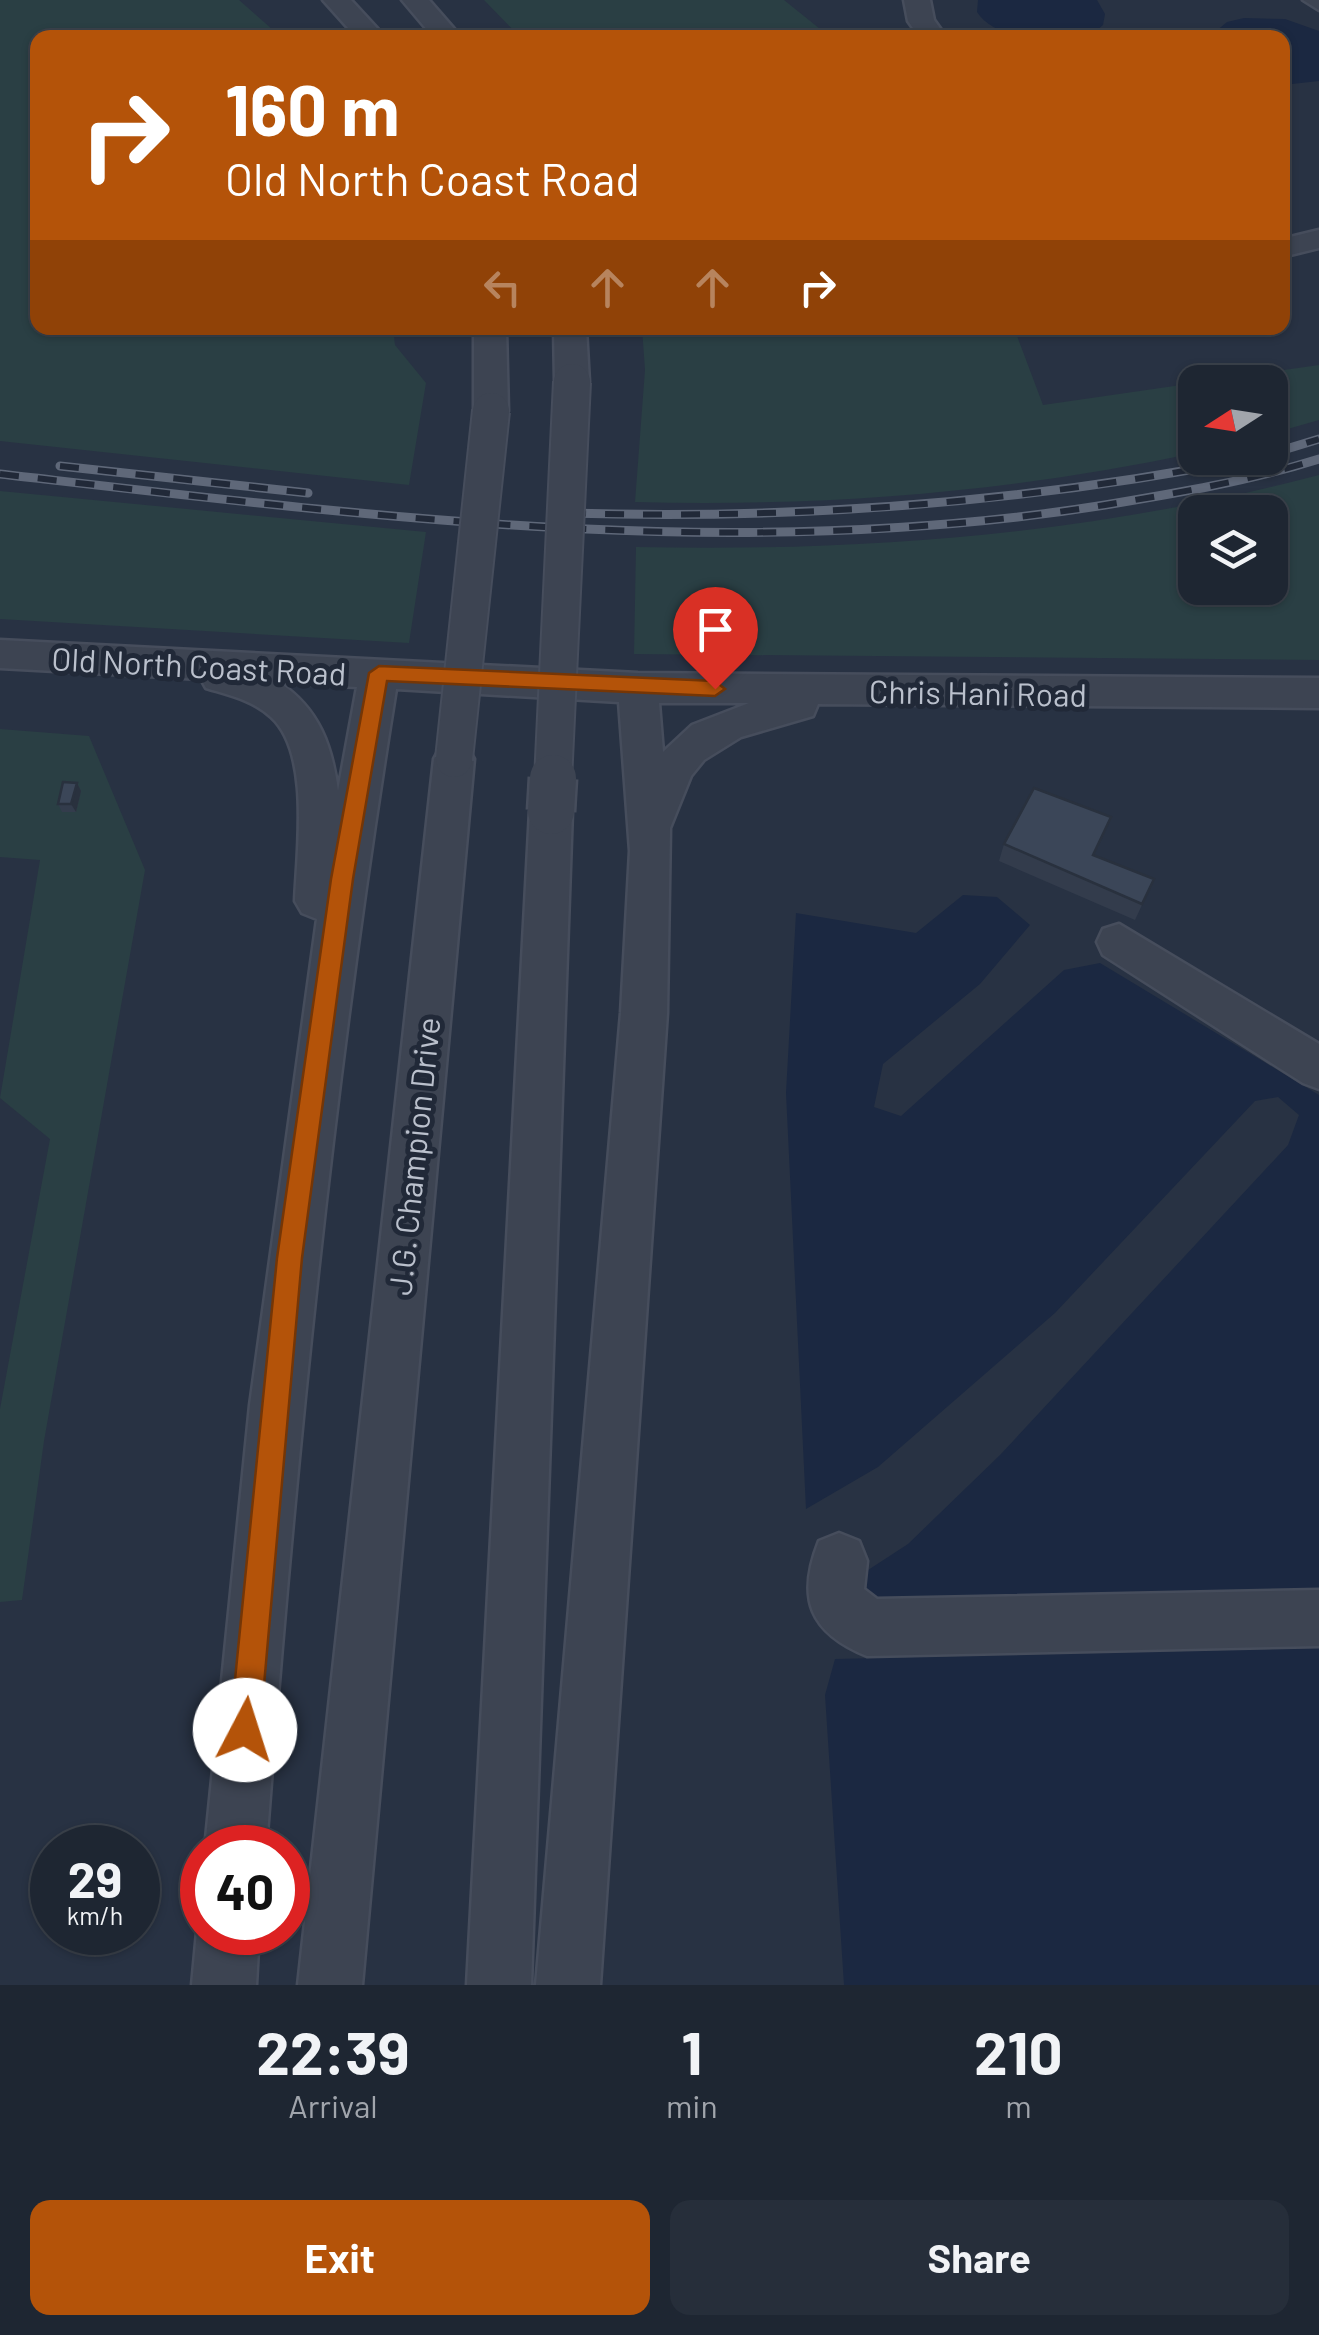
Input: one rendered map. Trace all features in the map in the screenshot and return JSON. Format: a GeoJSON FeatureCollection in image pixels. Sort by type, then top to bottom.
{"type":"FeatureCollection","features":[{"type":"Feature","properties":{"kind":"street"},"geometry":{"type":"LineString","coordinates":[[336,0],[365,30]]}},
{"type":"Feature","properties":{"kind":"street"},"geometry":{"type":"LineString","coordinates":[[414,0],[442,30]]}},
{"type":"Feature","properties":{"kind":"street"},"geometry":{"type":"LineString","coordinates":[[917,0],[921,21],[928,30]]}},
{"type":"Feature","properties":{"kind":"street"},"geometry":{"type":"LineString","coordinates":[[1290,246],[1319,239]]}},
{"type":"Feature","properties":{"kind":"street","name":"J.G. Champion Drive"},"geometry":{"type":"LineString","coordinates":[[330,1985],[492,411],[490,335]]}},
{"type":"Feature","properties":{"kind":"street"},"geometry":{"type":"LineString","coordinates":[[499,1985],[572,382],[570,335]]}},
{"type":"Feature","properties":{"kind":"street","name":"Old North Coast Road"},"geometry":{"type":"LineString","coordinates":[[0,654],[638,688]]}},
{"type":"Feature","properties":{"kind":"street"},"geometry":{"type":"LineString","coordinates":[[100,662],[240,681],[297,717],[310,736],[316,770],[317,907],[326,992]]}},
{"type":"Feature","properties":{"kind":"street"},"geometry":{"type":"LineString","coordinates":[[237,1825],[266,1476],[290,1258],[326,992],[379,673]]}},
{"type":"Feature","properties":{"kind":"street"},"geometry":{"type":"LineString","coordinates":[[568,1985],[631,1223],[651,851],[638,688]]}},
{"type":"Feature","properties":{"kind":"street","name":"Chris Hani Road"},"geometry":{"type":"LineString","coordinates":[[638,688],[1319,693]]}},
{"type":"Feature","properties":{"kind":"street"},"geometry":{"type":"LineString","coordinates":[[651,851],[662,793],[678,759],[704,734],[774,712],[869,691]]}},
{"type":"Feature","properties":{"kind":"street"},"geometry":{"type":"LineString","coordinates":[[1119,942],[1319,1069]]}},
{"type":"Feature","properties":{"kind":"street"},"geometry":{"type":"LineString","coordinates":[[839,1561],[835,1601],[867,1628],[1319,1618]]}},
{"type":"Feature","properties":{"kind":"street"},"geometry":{"type":"LineString","coordinates":[[224,1985],[226,1955]]}},
{"type":"Feature","properties":{"kind":"green space"},"geometry":{"type":"Polygon","coordinates":[[[0,0],[239,0],[273,30],[30,30],[30,335],[394,335],[395,345],[426,383],[409,485],[0,441],[0,0]]]}},
{"type":"Feature","properties":{"kind":"green space"},"geometry":{"type":"Polygon","coordinates":[[[484,0],[784,0],[821,30],[513,30],[484,0]]]}},
{"type":"Feature","properties":{"kind":"green space"},"geometry":{"type":"Polygon","coordinates":[[[642,335],[1017,335],[1043,405],[1178,385],[1178,456],[1056,478],[917,494],[776,502],[635,502],[645,370],[642,335]]]}},
{"type":"Feature","properties":{"kind":"green space"},"geometry":{"type":"Polygon","coordinates":[[[1319,365],[1319,420],[1288,429],[1288,369],[1319,365]]]}},
{"type":"Feature","properties":{"kind":"green space"},"geometry":{"type":"Polygon","coordinates":[[[1319,475],[1319,660],[634,654],[636,547],[895,542],[1178,506],[1178,605],[1288,605],[1288,495],[1235,495],[1319,475]]]}},
{"type":"Feature","properties":{"kind":"green space"},"geometry":{"type":"Polygon","coordinates":[[[0,491],[426,532],[409,643],[0,619],[0,491]]]}},
{"type":"Feature","properties":{"kind":"green space"},"geometry":{"type":"Polygon","coordinates":[[[0,729],[89,736],[145,870],[44,1441],[22,1600],[0,1602],[0,1409],[50,1139],[0,1098],[40,860],[0,857],[0,729]]]}},
{"type":"Feature","properties":{"kind":"water"},"geometry":{"type":"Polygon","coordinates":[[[978,0],[1097,0],[1105,14],[1103,25],[1096,30],[999,30],[977,12],[978,0]]]}},
{"type":"Feature","properties":{"kind":"water"},"geometry":{"type":"Polygon","coordinates":[[[1244,18],[1285,19],[1319,31],[1319,81],[1290,84],[1290,30],[1217,30],[1227,22],[1244,18]]]}},
{"type":"Feature","properties":{"kind":"water"},"geometry":{"type":"Polygon","coordinates":[[[963,895],[997,897],[1030,925],[980,984],[883,1064],[874,1107],[901,1116],[1064,970],[1100,963],[1319,1095],[1319,1593],[897,1615],[868,1597],[865,1572],[908,1544],[1000,1455],[1288,1145],[1299,1115],[1278,1097],[1255,1101],[1055,1313],[878,1467],[806,1509],[786,1093],[796,913],[916,933],[963,895]]]}},
{"type":"Feature","properties":{"kind":"water"},"geometry":{"type":"Polygon","coordinates":[[[1319,1648],[1319,1985],[844,1985],[825,1695],[835,1659],[1319,1648]]]}},
{"type":"Feature","properties":{"kind":"building"},"geometry":{"type":"Polygon","coordinates":[[[63,782],[77,783],[71,804],[58,804],[63,782]]]}},
{"type":"Feature","properties":{"kind":"building"},"geometry":{"type":"Polygon","coordinates":[[[1034,788],[1111,817],[1093,855],[1154,879],[1142,904],[1004,844],[1034,788]]]}},
{"type":"Feature","properties":{"kind":"railway"},"geometry":{"type":"LineString","coordinates":[[1288,448],[1319,439]]}},
{"type":"Feature","properties":{"kind":"railway"},"geometry":{"type":"LineString","coordinates":[[0,474],[414,518],[690,532],[829,531],[967,522],[1105,505],[1240,480],[1319,459]]}},
{"type":"Feature","properties":{"kind":"railway"},"geometry":{"type":"LineString","coordinates":[[60,466],[308,493]]}},
{"type":"Feature","properties":{"kind":"railway"},"geometry":{"type":"LineString","coordinates":[[567,513],[826,511],[997,497],[1178,472]]}},
{"type":"Feature","properties":{"kind":"route"},"geometry":{"type":"LineString","coordinates":[[245,1730],[264,1496],[290,1258],[342,879],[379,673],[715,689]]}}]}
